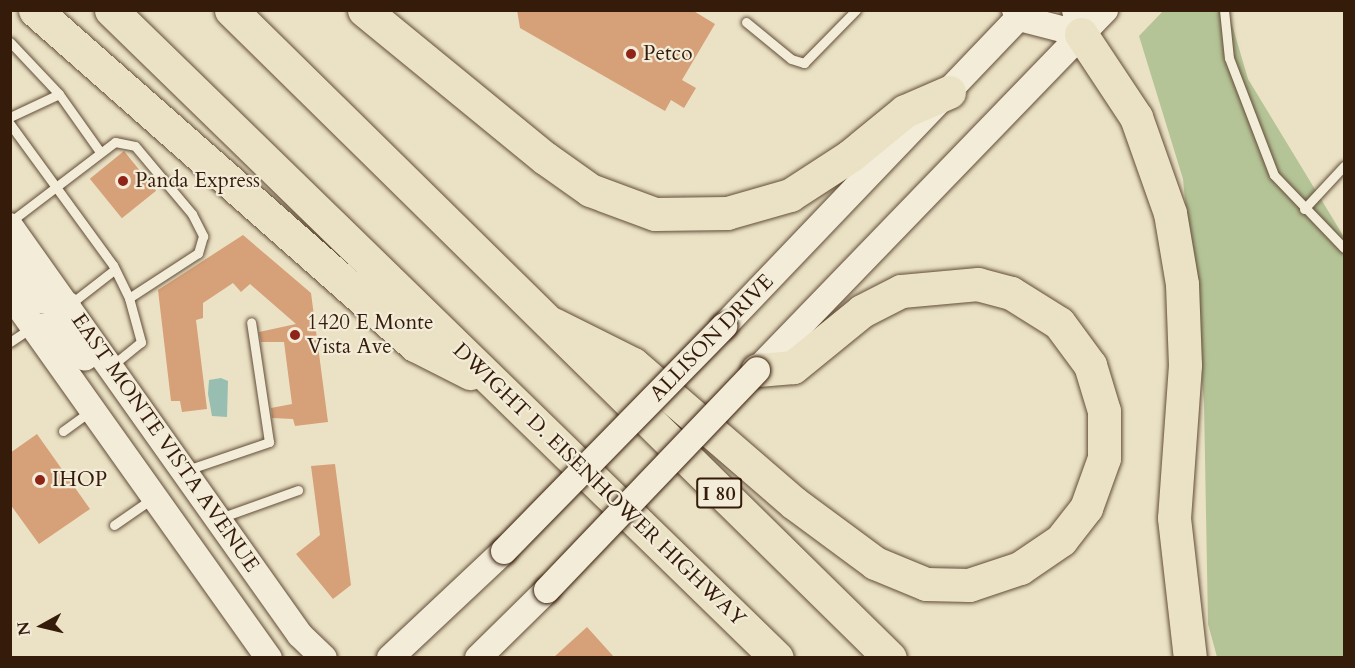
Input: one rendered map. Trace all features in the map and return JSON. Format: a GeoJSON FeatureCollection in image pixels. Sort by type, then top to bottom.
{"type":"FeatureCollection","features":[{"type":"Feature","properties":{"kind":"highway"},"geometry":{"type":"LineString","coordinates":[[35,10],[415,345],[500,389]]}},
{"type":"Feature","properties":{"kind":"highway","name":"DWIGHT D. EISENHOWER HIGHWAY"},"geometry":{"type":"LineString","coordinates":[[111,10],[777,657]]}},
{"type":"Feature","properties":{"kind":"highway","name":"I 80"},"geometry":{"type":"LineString","coordinates":[[231,10],[553,324],[610,387],[890,657]]}},
{"type":"Feature","properties":{"kind":"highway"},"geometry":{"type":"LineString","coordinates":[[364,10],[554,165],[590,190],[655,214],[727,213],[790,195],[850,156],[905,111],[949,92]]}},
{"type":"Feature","properties":{"kind":"highway"},"geometry":{"type":"LineString","coordinates":[[1078,22],[1136,117],[1170,213],[1182,284],[1185,366],[1174,518],[1190,657]]}},
{"type":"Feature","properties":{"kind":"highway"},"geometry":{"type":"LineString","coordinates":[[553,324],[633,364],[803,510],[875,563],[926,584],[969,585],[1000,575],[1061,540],[1086,508],[1104,458],[1104,411],[1090,365],[1059,323],[1011,293],[978,284],[901,291],[862,311],[793,367],[757,370]]}},
{"type":"Feature","properties":{"kind":"main road"},"geometry":{"type":"LineString","coordinates":[[478,657],[547,590],[757,370],[1078,22],[1105,10]]}},
{"type":"Feature","properties":{"kind":"main road","name":"ALLISON DRIVE"},"geometry":{"type":"LineString","coordinates":[[390,657],[504,551],[949,92],[1020,13]]}},
{"type":"Feature","properties":{"kind":"main road"},"geometry":{"type":"LineString","coordinates":[[1020,13],[1078,22]]}},
{"type":"Feature","properties":{"kind":"main road","name":"EAST MONTE VISTA AVENUE"},"geometry":{"type":"LineString","coordinates":[[10,224],[300,635],[324,657]]}},
{"type":"Feature","properties":{"kind":"main road"},"geometry":{"type":"LineString","coordinates":[[10,262],[40,300],[68,305]]}},
{"type":"Feature","properties":{"kind":"main road","name":"EAST MONTE VISTA AVENUE"},"geometry":{"type":"LineString","coordinates":[[10,294],[269,657]]}},
{"type":"Feature","properties":{"kind":"main road"},"geometry":{"type":"LineString","coordinates":[[33,327],[61,328],[109,393],[144,414]]}},
{"type":"Feature","properties":{"kind":"lane"},"geometry":{"type":"LineString","coordinates":[[746,22],[791,59],[804,63],[856,10]]}},
{"type":"Feature","properties":{"kind":"lane"},"geometry":{"type":"LineString","coordinates":[[1224,10],[1229,58],[1274,175],[1304,209],[1344,248]]}},
{"type":"Feature","properties":{"kind":"lane"},"geometry":{"type":"LineString","coordinates":[[10,42],[59,94],[100,152]]}},
{"type":"Feature","properties":{"kind":"lane"},"geometry":{"type":"LineString","coordinates":[[10,117],[59,94]]}},
{"type":"Feature","properties":{"kind":"lane"},"geometry":{"type":"LineString","coordinates":[[10,124],[114,270],[129,298],[141,342],[111,366]]}},
{"type":"Feature","properties":{"kind":"lane"},"geometry":{"type":"LineString","coordinates":[[10,224],[54,186],[115,142],[135,146],[192,214],[203,236],[198,253],[144,291],[129,298]]}},
{"type":"Feature","properties":{"kind":"lane"},"geometry":{"type":"LineString","coordinates":[[1304,209],[1344,166]]}},
{"type":"Feature","properties":{"kind":"lane"},"geometry":{"type":"LineString","coordinates":[[68,305],[114,270]]}},
{"type":"Feature","properties":{"kind":"lane"},"geometry":{"type":"LineString","coordinates":[[184,471],[269,442],[251,322]]}},
{"type":"Feature","properties":{"kind":"lane"},"geometry":{"type":"LineString","coordinates":[[10,342],[33,327]]}},
{"type":"Feature","properties":{"kind":"lane"},"geometry":{"type":"LineString","coordinates":[[63,431],[93,410]]}},
{"type":"Feature","properties":{"kind":"lane"},"geometry":{"type":"LineString","coordinates":[[218,519],[298,490]]}},
{"type":"Feature","properties":{"kind":"lane"},"geometry":{"type":"LineString","coordinates":[[114,525],[155,497]]}},
{"type":"Feature","properties":{"kind":"green space"},"geometry":{"type":"Polygon","coordinates":[[[1163,11],[1228,11],[1248,79],[1344,237],[1344,657],[1217,657],[1208,624],[1204,403],[1183,179],[1139,36],[1163,11]]]}},
{"type":"Feature","properties":{"kind":"water"},"geometry":{"type":"Polygon","coordinates":[[[221,378],[228,381],[227,417],[212,416],[208,394],[209,380],[221,378]]]}},
{"type":"Feature","properties":{"kind":"building","name":"Petco"},"geometry":{"type":"Polygon","coordinates":[[[517,10],[692,10],[715,24],[682,80],[696,88],[684,108],[671,100],[665,111],[520,28],[517,10]]]}},
{"type":"Feature","properties":{"kind":"building"},"geometry":{"type":"Polygon","coordinates":[[[124,151],[156,191],[122,218],[90,179],[124,151]]]}},
{"type":"Feature","properties":{"kind":"building","name":"1420 E Monte Vista Ave"},"geometry":{"type":"Polygon","coordinates":[[[243,235],[311,293],[328,422],[295,426],[293,419],[272,418],[271,408],[292,404],[284,342],[261,342],[259,332],[296,324],[250,284],[241,292],[233,283],[203,303],[203,318],[196,320],[207,409],[182,412],[180,401],[171,401],[158,290],[243,235]]]}},
{"type":"Feature","properties":{"kind":"building","name":"IHOP"},"geometry":{"type":"Polygon","coordinates":[[[37,434],[90,509],[39,544],[10,504],[10,453],[37,434]]]}},
{"type":"Feature","properties":{"kind":"building"},"geometry":{"type":"Polygon","coordinates":[[[335,464],[351,585],[333,599],[296,554],[320,535],[311,466],[335,464]]]}},
{"type":"Feature","properties":{"kind":"building"},"geometry":{"type":"Polygon","coordinates":[[[587,627],[614,657],[554,657],[587,627]]]}},
{"type":"Feature","properties":{"kind":"place","name":"Petco"},"geometry":{"type":"Point","coordinates":[631,54]}},
{"type":"Feature","properties":{"kind":"place","name":"Panda Express"},"geometry":{"type":"Point","coordinates":[123,181]}},
{"type":"Feature","properties":{"kind":"place","name":"1420 E Monte Vista Ave"},"geometry":{"type":"Point","coordinates":[295,335]}},
{"type":"Feature","properties":{"kind":"place","name":"IHOP"},"geometry":{"type":"Point","coordinates":[40,480]}}]}
